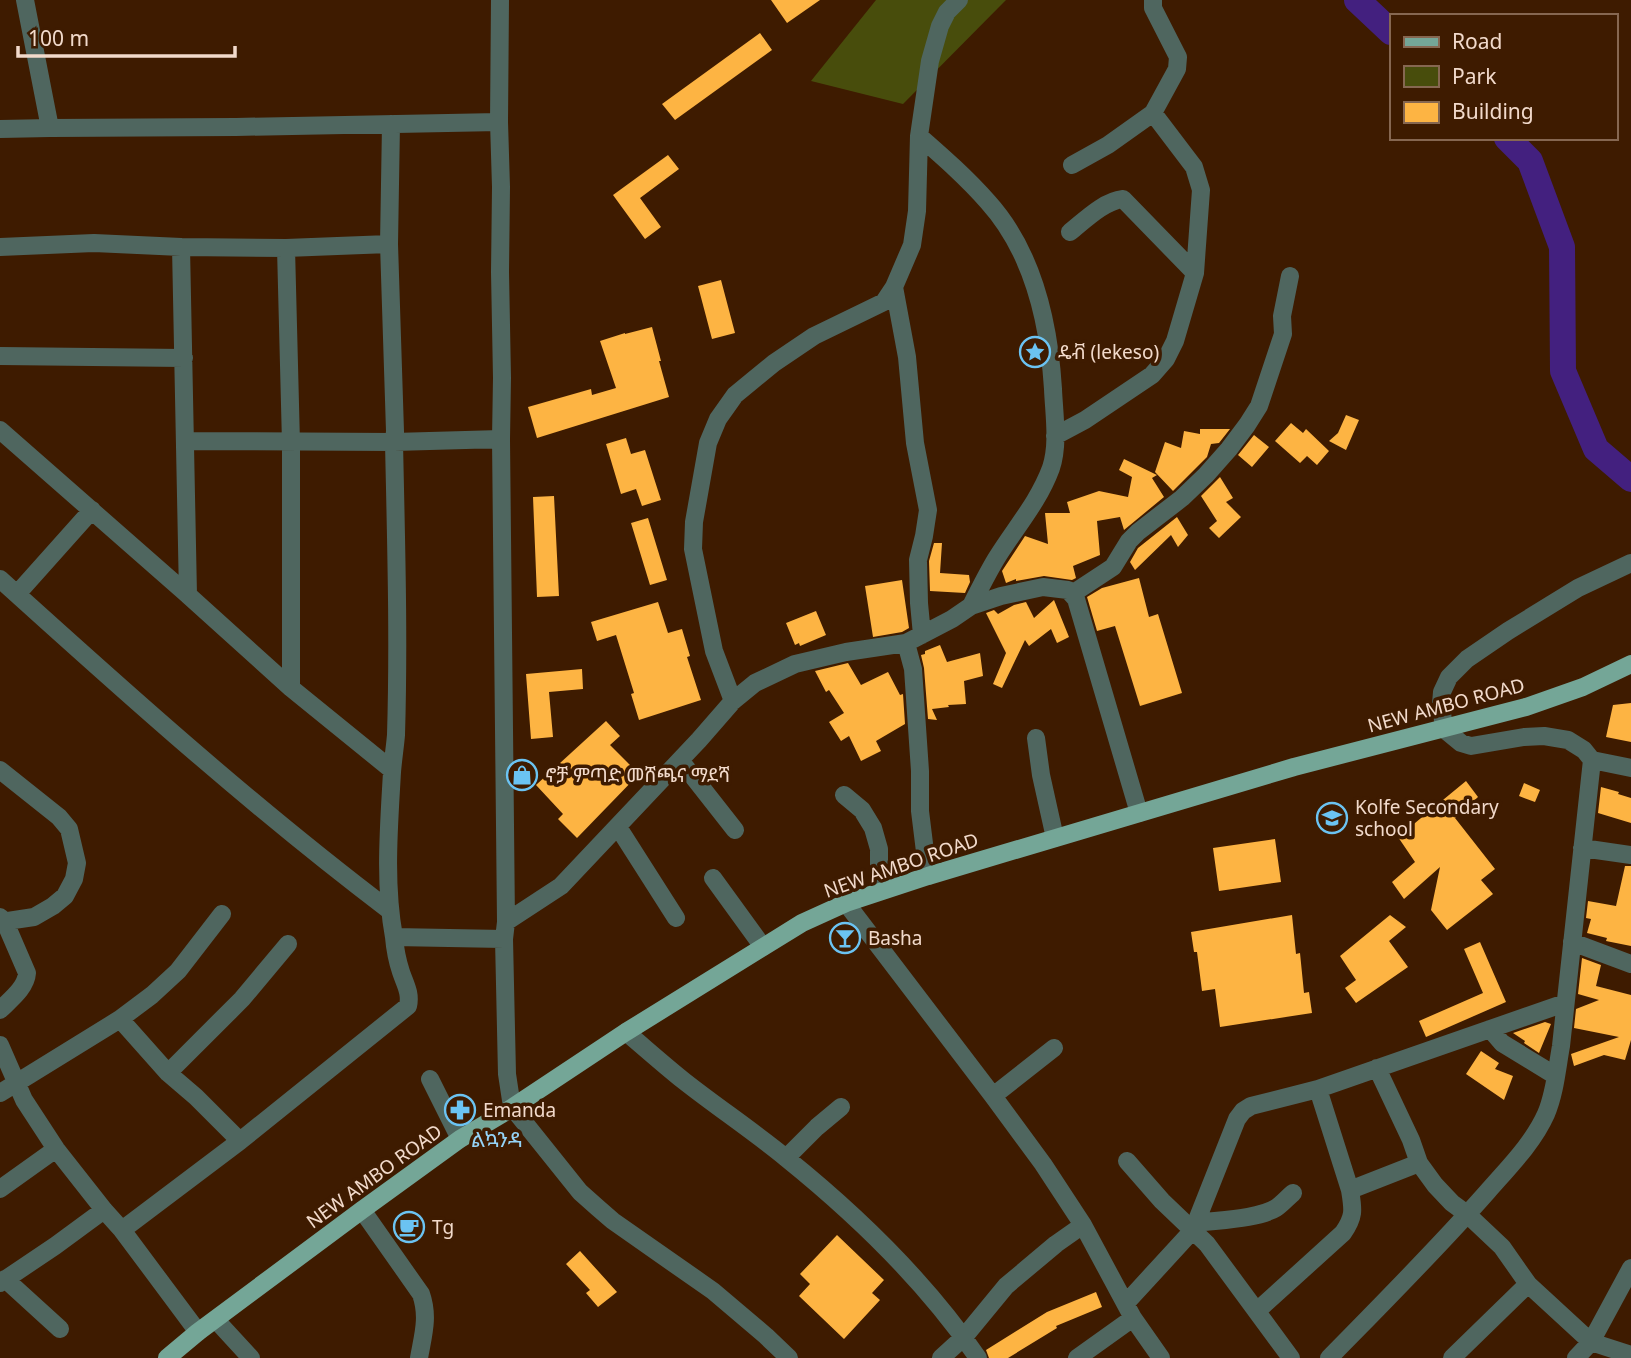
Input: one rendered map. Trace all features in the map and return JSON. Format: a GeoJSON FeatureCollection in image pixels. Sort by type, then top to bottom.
{"type":"FeatureCollection","features":[{"type":"Feature","properties":{"kind":"main road","name":"NEW AMBO ROAD"},"geometry":{"type":"LineString","coordinates":[[167,1358],[198,1332],[460,1139],[803,923],[846,903],[928,876],[1294,767],[1526,706],[1583,687],[1631,664]]}},
{"type":"Feature","properties":{"kind":"street"},"geometry":{"type":"LineString","coordinates":[[25,0],[50,128]]}},
{"type":"Feature","properties":{"kind":"street"},"geometry":{"type":"LineString","coordinates":[[500,0],[500,439],[505,930],[507,1074],[512,1107],[580,1192],[613,1221],[713,1290],[789,1358]]}},
{"type":"Feature","properties":{"kind":"street"},"geometry":{"type":"LineString","coordinates":[[733,701],[714,651],[693,549],[694,522],[708,443],[719,419],[735,395],[751,381],[814,336],[884,302],[894,288],[912,245],[917,211],[919,136],[930,61],[940,26],[947,12],[959,0]]}},
{"type":"Feature","properties":{"kind":"street"},"geometry":{"type":"LineString","coordinates":[[1072,165],[1108,145],[1153,113],[1177,69],[1178,57],[1153,8],[1153,0]]}},
{"type":"Feature","properties":{"kind":"street"},"geometry":{"type":"LineString","coordinates":[[1055,436],[1085,420],[1152,375],[1166,359],[1175,341],[1195,273],[1201,190],[1194,167],[1153,113]]}},
{"type":"Feature","properties":{"kind":"street"},"geometry":{"type":"LineString","coordinates":[[0,129],[499,122]]}},
{"type":"Feature","properties":{"kind":"street"},"geometry":{"type":"LineString","coordinates":[[122,1230],[240,1141],[408,1006],[410,997],[400,972],[389,910],[398,604],[389,244],[391,124]]}},
{"type":"Feature","properties":{"kind":"street"},"geometry":{"type":"LineString","coordinates":[[919,136],[990,204],[1006,226],[1034,278],[1051,358],[1055,436],[1052,466],[1037,500],[995,560],[971,606]]}},
{"type":"Feature","properties":{"kind":"street"},"geometry":{"type":"LineString","coordinates":[[1070,232],[1100,209],[1123,199],[1195,273]]}},
{"type":"Feature","properties":{"kind":"street"},"geometry":{"type":"LineString","coordinates":[[0,247],[94,243],[286,248],[389,244]]}},
{"type":"Feature","properties":{"kind":"street"},"geometry":{"type":"LineString","coordinates":[[181,247],[188,595]]}},
{"type":"Feature","properties":{"kind":"street"},"geometry":{"type":"LineString","coordinates":[[286,248],[291,688]]}},
{"type":"Feature","properties":{"kind":"street"},"geometry":{"type":"LineString","coordinates":[[1072,594],[1113,567],[1129,541],[1206,475],[1247,425],[1259,406],[1283,334],[1282,316],[1290,276]]}},
{"type":"Feature","properties":{"kind":"street"},"geometry":{"type":"LineString","coordinates":[[894,288],[907,357],[915,443],[928,510],[918,560],[922,635]]}},
{"type":"Feature","properties":{"kind":"street"},"geometry":{"type":"LineString","coordinates":[[0,356],[184,358]]}},
{"type":"Feature","properties":{"kind":"street"},"geometry":{"type":"LineString","coordinates":[[0,430],[291,688],[392,770]]}},
{"type":"Feature","properties":{"kind":"street"},"geometry":{"type":"LineString","coordinates":[[185,442],[500,439]]}},
{"type":"Feature","properties":{"kind":"street"},"geometry":{"type":"LineString","coordinates":[[17,594],[92,510]]}},
{"type":"Feature","properties":{"kind":"street"},"geometry":{"type":"LineString","coordinates":[[1631,563],[1578,589],[1467,659],[1449,677],[1441,704],[1444,729],[1461,743],[1471,747],[1544,736],[1568,740],[1584,750],[1592,760],[1631,768]]}},
{"type":"Feature","properties":{"kind":"street"},"geometry":{"type":"LineString","coordinates":[[0,579],[208,763],[389,910]]}},
{"type":"Feature","properties":{"kind":"street"},"geometry":{"type":"LineString","coordinates":[[394,937],[505,930],[561,886],[733,701],[755,683],[795,664],[846,652],[906,643],[971,606],[1001,596],[1044,587],[1068,590],[1072,594],[1081,616],[1139,813]]}},
{"type":"Feature","properties":{"kind":"street"},"geometry":{"type":"LineString","coordinates":[[906,643],[913,669],[920,811],[928,876]]}},
{"type":"Feature","properties":{"kind":"street"},"geometry":{"type":"LineString","coordinates":[[1036,738],[1055,838]]}},
{"type":"Feature","properties":{"kind":"street"},"geometry":{"type":"LineString","coordinates":[[680,760],[735,830]]}},
{"type":"Feature","properties":{"kind":"street"},"geometry":{"type":"LineString","coordinates":[[1329,1358],[1467,1214],[1519,1155],[1535,1134],[1546,1112],[1556,1076],[1592,760]]}},
{"type":"Feature","properties":{"kind":"street"},"geometry":{"type":"LineString","coordinates":[[0,770],[59,817],[69,829],[76,863],[74,878],[65,896],[53,906],[34,917],[2,921],[27,973],[27,979],[0,1010]]}},
{"type":"Feature","properties":{"kind":"street"},"geometry":{"type":"LineString","coordinates":[[844,795],[862,810],[873,828],[879,849],[879,873],[885,889]]}},
{"type":"Feature","properties":{"kind":"street"},"geometry":{"type":"LineString","coordinates":[[618,827],[676,918]]}},
{"type":"Feature","properties":{"kind":"street"},"geometry":{"type":"LineString","coordinates":[[1582,848],[1631,855]]}},
{"type":"Feature","properties":{"kind":"street"},"geometry":{"type":"LineString","coordinates":[[713,878],[763,947]]}},
{"type":"Feature","properties":{"kind":"street"},"geometry":{"type":"LineString","coordinates":[[846,903],[1042,1164],[1083,1225],[1129,1310],[1161,1358]]}},
{"type":"Feature","properties":{"kind":"street"},"geometry":{"type":"LineString","coordinates":[[0,1093],[120,1019],[152,995],[178,971],[222,914]]}},
{"type":"Feature","properties":{"kind":"street"},"geometry":{"type":"LineString","coordinates":[[1572,942],[1631,964]]}},
{"type":"Feature","properties":{"kind":"street"},"geometry":{"type":"LineString","coordinates":[[168,1073],[242,999],[288,944]]}},
{"type":"Feature","properties":{"kind":"street"},"geometry":{"type":"LineString","coordinates":[[1077,1358],[1129,1310],[1195,1226],[1237,1119],[1243,1111],[1263,1102],[1318,1089],[1564,1003]]}},
{"type":"Feature","properties":{"kind":"street"},"geometry":{"type":"LineString","coordinates":[[120,1019],[168,1073],[240,1141]]}},
{"type":"Feature","properties":{"kind":"street"},"geometry":{"type":"LineString","coordinates":[[1490,1029],[1502,1043],[1556,1076]]}},
{"type":"Feature","properties":{"kind":"street"},"geometry":{"type":"LineString","coordinates":[[626,1032],[684,1081],[786,1158],[864,1225],[912,1276],[978,1358]]}},
{"type":"Feature","properties":{"kind":"street"},"geometry":{"type":"LineString","coordinates":[[0,1045],[24,1100],[56,1149],[122,1230],[198,1332]]}},
{"type":"Feature","properties":{"kind":"street"},"geometry":{"type":"LineString","coordinates":[[993,1096],[1054,1048]]}},
{"type":"Feature","properties":{"kind":"street"},"geometry":{"type":"LineString","coordinates":[[1377,1068],[1419,1163],[1435,1185],[1502,1247],[1528,1284],[1591,1342],[1631,1355]]}},
{"type":"Feature","properties":{"kind":"street"},"geometry":{"type":"LineString","coordinates":[[430,1079],[460,1139]]}},
{"type":"Feature","properties":{"kind":"street"},"geometry":{"type":"LineString","coordinates":[[1256,1311],[1343,1233],[1351,1221],[1353,1209],[1350,1190],[1318,1089]]}},
{"type":"Feature","properties":{"kind":"street"},"geometry":{"type":"LineString","coordinates":[[786,1158],[841,1107]]}},
{"type":"Feature","properties":{"kind":"street"},"geometry":{"type":"LineString","coordinates":[[0,1189],[56,1149]]}},
{"type":"Feature","properties":{"kind":"street"},"geometry":{"type":"LineString","coordinates":[[1126,1161],[1162,1201],[1195,1226],[1291,1358]]}},
{"type":"Feature","properties":{"kind":"street"},"geometry":{"type":"LineString","coordinates":[[1350,1190],[1419,1163]]}},
{"type":"Feature","properties":{"kind":"street"},"geometry":{"type":"LineString","coordinates":[[1195,1226],[1269,1211],[1278,1207],[1293,1193]]}},
{"type":"Feature","properties":{"kind":"street"},"geometry":{"type":"LineString","coordinates":[[60,1329],[3,1281],[104,1210]]}},
{"type":"Feature","properties":{"kind":"street"},"geometry":{"type":"LineString","coordinates":[[362,1210],[421,1294],[426,1318],[419,1358]]}},
{"type":"Feature","properties":{"kind":"street"},"geometry":{"type":"LineString","coordinates":[[941,1358],[964,1338],[1006,1286],[1083,1225]]}},
{"type":"Feature","properties":{"kind":"street"},"geometry":{"type":"LineString","coordinates":[[1576,1358],[1591,1342],[1631,1268]]}},
{"type":"Feature","properties":{"kind":"street"},"geometry":{"type":"LineString","coordinates":[[1452,1358],[1528,1284]]}},
{"type":"Feature","properties":{"kind":"street"},"geometry":{"type":"LineString","coordinates":[[216,1320],[251,1358]]}},
{"type":"Feature","properties":{"kind":"green space"},"geometry":{"type":"Polygon","coordinates":[[[876,0],[1006,0],[903,104],[811,81],[876,0]]]}},
{"type":"Feature","properties":{"kind":"building"},"geometry":{"type":"Polygon","coordinates":[[[771,0],[820,0],[787,23],[771,0]]]}},
{"type":"Feature","properties":{"kind":"building"},"geometry":{"type":"Polygon","coordinates":[[[760,33],[772,50],[675,120],[662,104],[760,33]]]}},
{"type":"Feature","properties":{"kind":"building"},"geometry":{"type":"Polygon","coordinates":[[[668,155],[679,169],[640,198],[661,227],[645,239],[613,195],[668,155]]]}},
{"type":"Feature","properties":{"kind":"building"},"geometry":{"type":"Polygon","coordinates":[[[721,280],[735,333],[712,339],[698,286],[721,280]]]}},
{"type":"Feature","properties":{"kind":"building"},"geometry":{"type":"Polygon","coordinates":[[[652,327],[669,397],[537,438],[528,407],[591,389],[592,395],[616,388],[600,341],[652,327]]]}},
{"type":"Feature","properties":{"kind":"building"},"geometry":{"type":"Polygon","coordinates":[[[1346,415],[1359,420],[1346,450],[1329,441],[1338,433],[1346,415]]]}},
{"type":"Feature","properties":{"kind":"building"},"geometry":{"type":"Polygon","coordinates":[[[1291,423],[1303,433],[1306,429],[1329,451],[1317,465],[1307,456],[1300,463],[1275,441],[1291,423]]]}},
{"type":"Feature","properties":{"kind":"building"},"geometry":{"type":"Polygon","coordinates":[[[1200,429],[1230,429],[1219,443],[1211,444],[1207,457],[1173,491],[1155,472],[1165,442],[1181,448],[1184,431],[1200,434],[1200,429]]]}},
{"type":"Feature","properties":{"kind":"building"},"geometry":{"type":"Polygon","coordinates":[[[1254,435],[1269,447],[1252,467],[1238,455],[1254,435]]]}},
{"type":"Feature","properties":{"kind":"building"},"geometry":{"type":"Polygon","coordinates":[[[626,438],[631,454],[645,450],[661,500],[642,506],[636,489],[621,494],[606,444],[626,438]]]}},
{"type":"Feature","properties":{"kind":"building"},"geometry":{"type":"Polygon","coordinates":[[[1124,459],[1157,475],[1152,478],[1164,497],[1124,530],[1120,517],[1097,521],[1100,555],[1073,566],[1076,578],[1072,580],[1044,576],[1016,579],[1006,583],[1002,571],[1025,536],[1048,544],[1045,513],[1070,513],[1067,502],[1099,491],[1128,497],[1132,477],[1119,470],[1124,459]]]}},
{"type":"Feature","properties":{"kind":"building"},"geometry":{"type":"Polygon","coordinates":[[[1220,477],[1233,498],[1226,502],[1241,517],[1219,538],[1209,528],[1217,521],[1201,496],[1220,477]]]}},
{"type":"Feature","properties":{"kind":"building"},"geometry":{"type":"Polygon","coordinates":[[[554,496],[559,596],[537,597],[533,497],[554,496]]]}},
{"type":"Feature","properties":{"kind":"building"},"geometry":{"type":"Polygon","coordinates":[[[1177,517],[1188,535],[1178,547],[1171,535],[1135,570],[1130,562],[1138,548],[1177,517]]]}},
{"type":"Feature","properties":{"kind":"building"},"geometry":{"type":"Polygon","coordinates":[[[648,518],[667,580],[650,585],[631,523],[648,518]]]}},
{"type":"Feature","properties":{"kind":"building"},"geometry":{"type":"Polygon","coordinates":[[[934,543],[942,543],[940,573],[969,575],[970,582],[965,593],[930,591],[929,561],[934,543]]]}},
{"type":"Feature","properties":{"kind":"building"},"geometry":{"type":"Polygon","coordinates":[[[1139,578],[1149,617],[1158,614],[1182,693],[1140,706],[1115,626],[1097,631],[1087,597],[1102,588],[1139,578]]]}},
{"type":"Feature","properties":{"kind":"building"},"geometry":{"type":"Polygon","coordinates":[[[902,580],[909,628],[902,632],[873,637],[865,586],[902,580]]]}},
{"type":"Feature","properties":{"kind":"building"},"geometry":{"type":"Polygon","coordinates":[[[1054,600],[1069,637],[1057,643],[1051,629],[1029,646],[1025,640],[1002,688],[993,684],[1006,653],[986,613],[994,610],[998,614],[1026,602],[1034,618],[1054,600]]]}},
{"type":"Feature","properties":{"kind":"building"},"geometry":{"type":"Polygon","coordinates":[[[658,602],[668,633],[682,629],[690,656],[687,657],[701,700],[639,720],[631,694],[634,693],[616,635],[597,641],[591,622],[658,602]]]}},
{"type":"Feature","properties":{"kind":"building"},"geometry":{"type":"Polygon","coordinates":[[[816,611],[826,635],[800,646],[799,643],[795,645],[786,623],[816,611]]]}},
{"type":"Feature","properties":{"kind":"building"},"geometry":{"type":"Polygon","coordinates":[[[940,645],[947,662],[980,653],[983,676],[964,681],[966,704],[932,709],[937,720],[928,719],[921,655],[940,645]]]}},
{"type":"Feature","properties":{"kind":"building"},"geometry":{"type":"Polygon","coordinates":[[[848,663],[861,685],[888,672],[900,695],[903,694],[905,724],[876,741],[881,751],[861,761],[849,736],[841,741],[829,722],[844,713],[829,690],[826,692],[815,671],[848,663]]]}},
{"type":"Feature","properties":{"kind":"building"},"geometry":{"type":"Polygon","coordinates":[[[582,669],[583,689],[549,692],[553,737],[531,739],[526,674],[582,669]]]}},
{"type":"Feature","properties":{"kind":"building"},"geometry":{"type":"Polygon","coordinates":[[[1631,703],[1631,742],[1606,737],[1613,705],[1631,703]]]}},
{"type":"Feature","properties":{"kind":"building"},"geometry":{"type":"Polygon","coordinates":[[[606,721],[620,736],[610,745],[639,774],[577,838],[558,819],[563,814],[536,785],[606,721]]]}},
{"type":"Feature","properties":{"kind":"building"},"geometry":{"type":"Polygon","coordinates":[[[1466,781],[1478,797],[1455,818],[1495,869],[1481,880],[1493,894],[1447,930],[1431,910],[1440,867],[1404,899],[1392,882],[1415,862],[1398,837],[1466,781]]]}},
{"type":"Feature","properties":{"kind":"building"},"geometry":{"type":"Polygon","coordinates":[[[1524,783],[1540,790],[1535,802],[1519,796],[1524,783]]]}},
{"type":"Feature","properties":{"kind":"building"},"geometry":{"type":"Polygon","coordinates":[[[1601,787],[1631,798],[1631,823],[1598,813],[1601,787]]]}},
{"type":"Feature","properties":{"kind":"building"},"geometry":{"type":"Polygon","coordinates":[[[1275,839],[1281,882],[1219,891],[1213,848],[1275,839]]]}},
{"type":"Feature","properties":{"kind":"building"},"geometry":{"type":"Polygon","coordinates":[[[1625,866],[1631,866],[1631,946],[1606,941],[1607,938],[1587,933],[1591,919],[1586,918],[1588,901],[1616,906],[1625,866]]]}},
{"type":"Feature","properties":{"kind":"building"},"geometry":{"type":"Polygon","coordinates":[[[1292,915],[1296,954],[1300,953],[1304,993],[1309,992],[1312,1013],[1220,1027],[1215,989],[1202,991],[1197,952],[1194,952],[1191,932],[1292,915]]]}},
{"type":"Feature","properties":{"kind":"building"},"geometry":{"type":"Polygon","coordinates":[[[1390,915],[1406,927],[1389,941],[1408,967],[1356,1003],[1345,988],[1356,980],[1340,956],[1390,915]]]}},
{"type":"Feature","properties":{"kind":"building"},"geometry":{"type":"Polygon","coordinates":[[[1480,942],[1506,1002],[1426,1037],[1419,1021],[1483,993],[1464,949],[1480,942]]]}},
{"type":"Feature","properties":{"kind":"building"},"geometry":{"type":"Polygon","coordinates":[[[1582,958],[1601,965],[1596,986],[1631,995],[1631,1040],[1625,1060],[1604,1055],[1574,1066],[1571,1054],[1619,1037],[1574,1028],[1576,1009],[1599,1000],[1578,994],[1582,958]]]}},
{"type":"Feature","properties":{"kind":"building"},"geometry":{"type":"Polygon","coordinates":[[[1545,1022],[1551,1024],[1539,1053],[1513,1033],[1545,1022]]]}},
{"type":"Feature","properties":{"kind":"building"},"geometry":{"type":"Polygon","coordinates":[[[1481,1051],[1499,1063],[1495,1069],[1513,1076],[1504,1100],[1466,1074],[1481,1051]]]}},
{"type":"Feature","properties":{"kind":"building"},"geometry":{"type":"Polygon","coordinates":[[[837,1235],[884,1280],[872,1293],[880,1300],[844,1339],[799,1296],[810,1284],[800,1274],[837,1235]]]}},
{"type":"Feature","properties":{"kind":"building"},"geometry":{"type":"Polygon","coordinates":[[[580,1251],[617,1292],[598,1307],[586,1293],[590,1290],[566,1264],[580,1251]]]}},
{"type":"Feature","properties":{"kind":"building"},"geometry":{"type":"Polygon","coordinates":[[[1096,1292],[1102,1307],[1056,1326],[1057,1328],[1008,1358],[989,1358],[986,1350],[1047,1312],[1096,1292]]]}},
{"type":"Feature","properties":{"kind":"waterway"},"geometry":{"type":"LineString","coordinates":[[1357,0],[1390,31]]}},
{"type":"Feature","properties":{"kind":"waterway"},"geometry":{"type":"LineString","coordinates":[[1509,140],[1530,161],[1562,247],[1563,371],[1596,449],[1631,479]]}},
{"type":"Feature","properties":{"kind":"place","name":"ዴቭ (lekeso)"},"geometry":{"type":"Point","coordinates":[1035,352]}},
{"type":"Feature","properties":{"kind":"place","name":"ኖቻ ምጣድ መሸጫና ማደሻ"},"geometry":{"type":"Point","coordinates":[522,775]}},
{"type":"Feature","properties":{"kind":"place","name":"Kolfe Secondary school"},"geometry":{"type":"Point","coordinates":[1332,818]}},
{"type":"Feature","properties":{"kind":"place","name":"Basha"},"geometry":{"type":"Point","coordinates":[845,938]}},
{"type":"Feature","properties":{"kind":"place","name":"Emanda"},"geometry":{"type":"Point","coordinates":[460,1110]}},
{"type":"Feature","properties":{"kind":"place","name":"Tg"},"geometry":{"type":"Point","coordinates":[409,1227]}},
{"type":"Feature","properties":{"kind":"district","name":"ልኳንዳ"},"geometry":{"type":"Point","coordinates":[497,1140]}}]}
